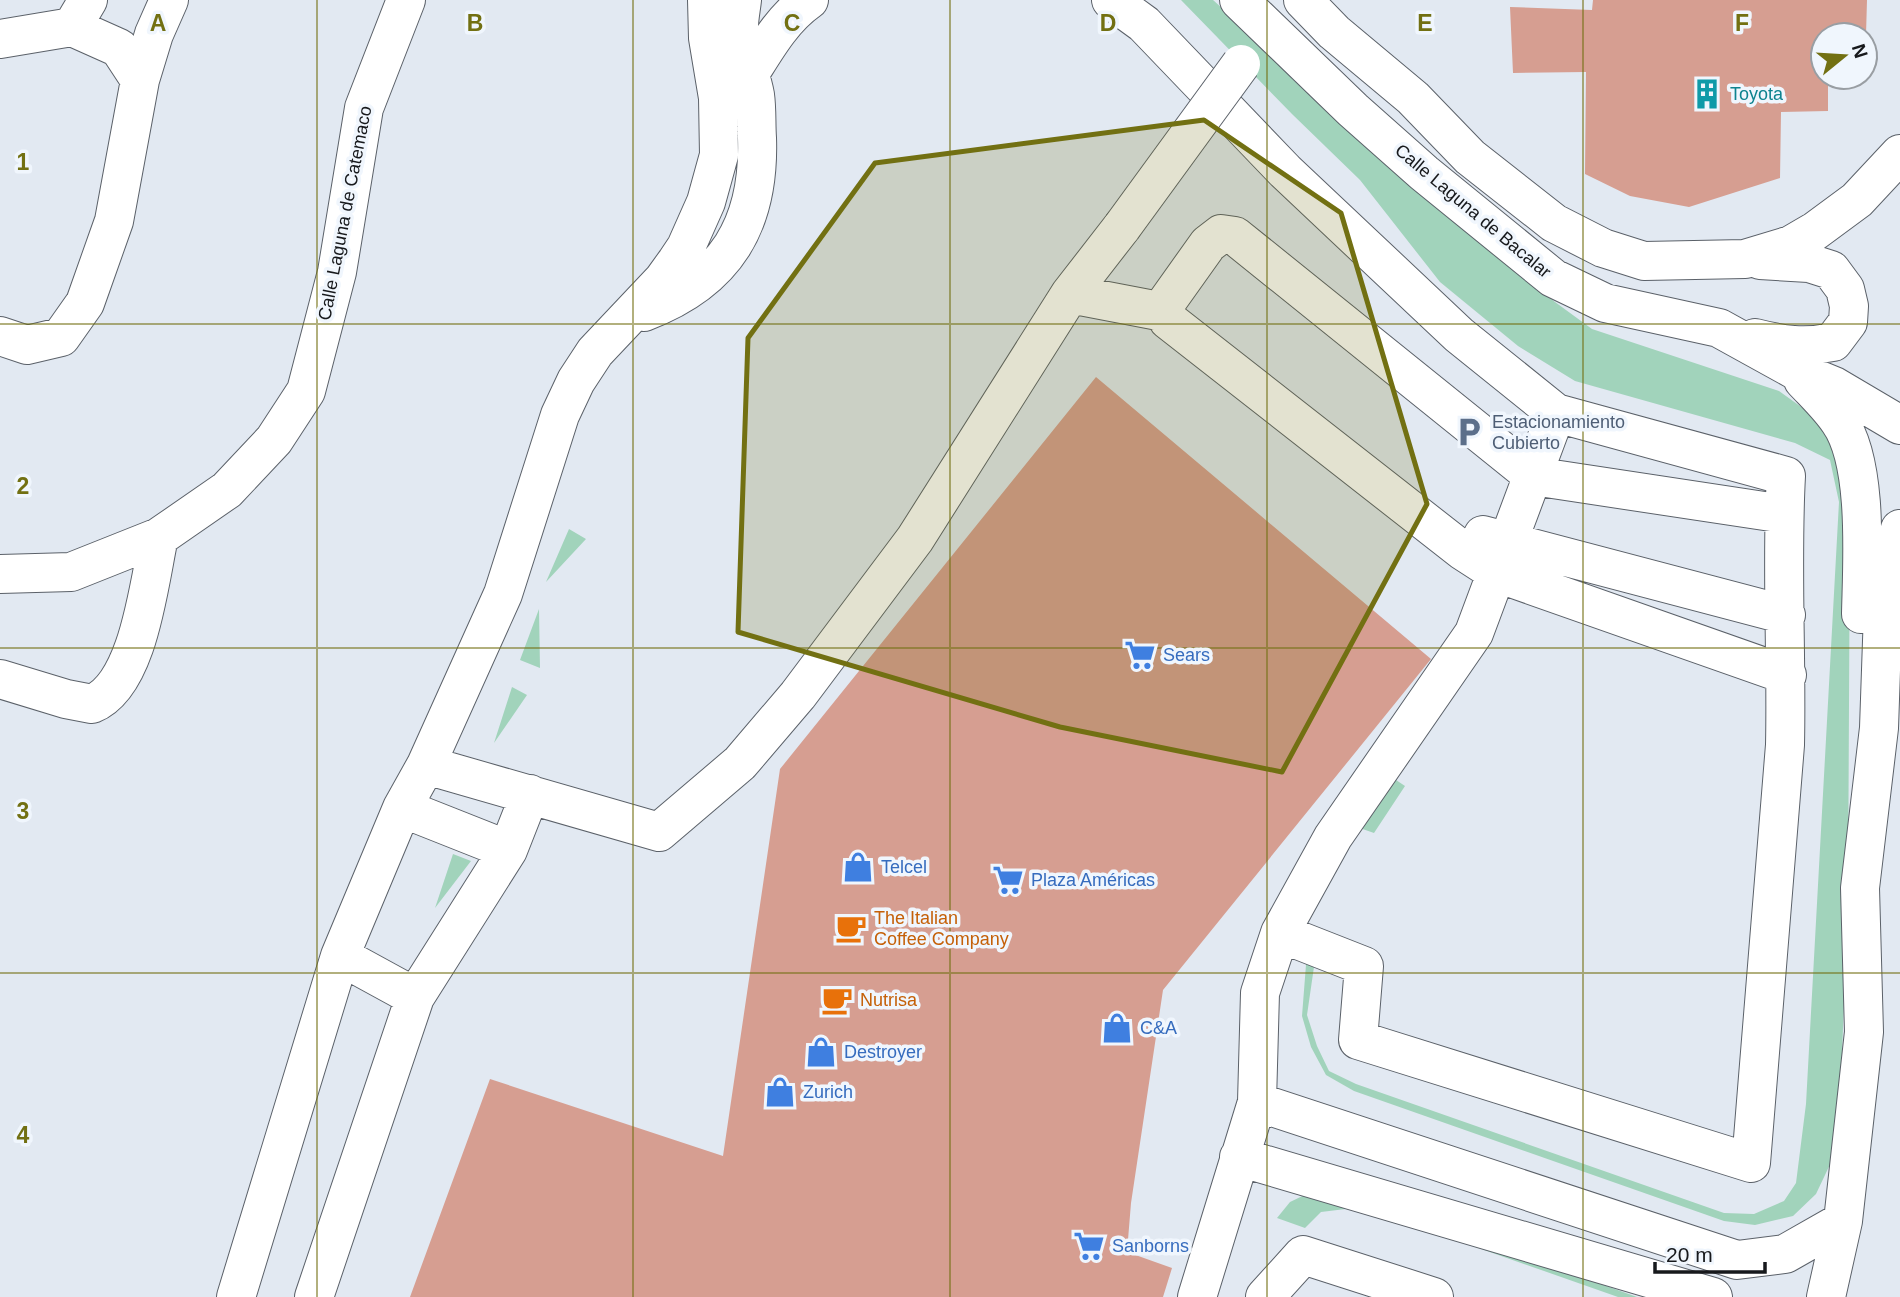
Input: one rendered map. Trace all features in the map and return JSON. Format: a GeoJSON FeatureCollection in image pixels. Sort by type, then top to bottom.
{"type":"FeatureCollection","features":[{"type":"Feature","properties":{"kind":"street"},"geometry":{"type":"LineString","coordinates":[[0,336],[27,345],[61,337],[85,303],[114,221],[140,80],[154,34],[169,0]]}},
{"type":"Feature","properties":{"kind":"street","name":"Calle Laguna de Catemaco"},"geometry":{"type":"LineString","coordinates":[[0,574],[71,572],[159,537],[227,490],[274,440],[306,391],[337,272],[364,108],[406,0]]}},
{"type":"Feature","properties":{"kind":"street"},"geometry":{"type":"LineString","coordinates":[[690,270],[719,155],[718,98],[708,38],[707,0]]}},
{"type":"Feature","properties":{"kind":"street"},"geometry":{"type":"LineString","coordinates":[[236,1297],[341,956],[402,808],[426,765],[503,594],[560,415],[576,380],[595,352],[663,280],[690,270],[736,241],[745,224],[755,190],[757,148],[755,96],[739,27],[742,0]]}},
{"type":"Feature","properties":{"kind":"street"},"geometry":{"type":"LineString","coordinates":[[750,75],[773,37],[799,7],[809,0]]}},
{"type":"Feature","properties":{"kind":"street"},"geometry":{"type":"LineString","coordinates":[[1111,0],[1144,24],[1285,171],[1459,335],[1556,413],[1786,477],[1785,744],[1751,1163],[1358,1040],[1364,966],[1280,933]]}},
{"type":"Feature","properties":{"kind":"street","name":"Calle Laguna de Bacalar"},"geometry":{"type":"LineString","coordinates":[[1239,0],[1353,110],[1424,173],[1553,278],[1605,303],[1719,328],[1795,370],[1834,386],[1900,425]]}},
{"type":"Feature","properties":{"kind":"street"},"geometry":{"type":"LineString","coordinates":[[1303,0],[1334,32],[1413,98],[1470,157],[1554,223],[1603,248],[1644,261],[1745,259],[1809,263],[1831,270],[1845,289],[1849,306],[1848,322],[1833,342],[1815,346],[1791,346],[1719,328]]}},
{"type":"Feature","properties":{"kind":"street"},"geometry":{"type":"LineString","coordinates":[[0,39],[80,14],[119,48],[140,80]]}},
{"type":"Feature","properties":{"kind":"street"},"geometry":{"type":"LineString","coordinates":[[426,765],[659,832],[740,763],[798,695],[915,539],[1070,294],[1270,30]]}},
{"type":"Feature","properties":{"kind":"street"},"geometry":{"type":"LineString","coordinates":[[1745,259],[1791,244],[1815,231],[1857,200],[1900,154]]}},
{"type":"Feature","properties":{"kind":"street"},"geometry":{"type":"LineString","coordinates":[[1784,514],[1530,481],[1235,236],[1221,234],[1208,244],[1166,303],[1164,312],[1168,320],[1486,549],[1787,676]]}},
{"type":"Feature","properties":{"kind":"street"},"geometry":{"type":"LineString","coordinates":[[1070,294],[1164,312]]}},
{"type":"Feature","properties":{"kind":"street"},"geometry":{"type":"LineString","coordinates":[[1795,370],[1841,423],[1858,469],[1862,589],[1857,833],[1864,1032],[1843,1222],[1826,1297]]}},
{"type":"Feature","properties":{"kind":"street"},"geometry":{"type":"LineString","coordinates":[[1197,1297],[1257,1102],[1260,993],[1280,933],[1333,837],[1474,634],[1486,549],[1530,481],[1556,413]]}},
{"type":"Feature","properties":{"kind":"street"},"geometry":{"type":"LineString","coordinates":[[1860,888],[1879,728],[1884,583],[1900,528]]}},
{"type":"Feature","properties":{"kind":"street"},"geometry":{"type":"LineString","coordinates":[[0,679],[92,704],[106,695],[130,662],[159,537]]}},
{"type":"Feature","properties":{"kind":"street"},"geometry":{"type":"LineString","coordinates":[[1486,549],[1786,615]]}},
{"type":"Feature","properties":{"kind":"street"},"geometry":{"type":"LineString","coordinates":[[314,1297],[415,998],[508,850],[530,794]]}},
{"type":"Feature","properties":{"kind":"street"},"geometry":{"type":"LineString","coordinates":[[402,808],[508,850]]}},
{"type":"Feature","properties":{"kind":"street"},"geometry":{"type":"LineString","coordinates":[[341,956],[415,998]]}},
{"type":"Feature","properties":{"kind":"street"},"geometry":{"type":"LineString","coordinates":[[1257,1102],[1737,1260],[1784,1254],[1843,1222]]}},
{"type":"Feature","properties":{"kind":"street"},"geometry":{"type":"LineString","coordinates":[[1239,1157],[1713,1297]]}},
{"type":"Feature","properties":{"kind":"street"},"geometry":{"type":"LineString","coordinates":[[1265,1297],[1303,1255],[1434,1297]]}},
{"type":"Feature","properties":{"kind":"highlighted area"},"geometry":{"type":"Polygon","coordinates":[[[1204,120],[1341,213],[1427,504],[1282,772],[1060,727],[738,632],[748,338],[875,163],[1204,120]]]}},
{"type":"Feature","properties":{"kind":"green space"},"geometry":{"type":"Polygon","coordinates":[[[1181,0],[1213,0],[1487,246],[1592,329],[1779,391],[1818,419],[1842,455],[1850,511],[1848,899],[1840,1105],[1834,1156],[1816,1194],[1793,1216],[1755,1225],[1724,1221],[1354,1091],[1326,1075],[1311,1047],[1302,1016],[1307,952],[1316,953],[1307,1015],[1329,1071],[1356,1084],[1724,1213],[1754,1214],[1784,1201],[1796,1183],[1806,1104],[1839,502],[1830,460],[1795,443],[1575,381],[1518,346],[1440,282],[1360,180],[1181,0]]]}},
{"type":"Feature","properties":{"kind":"green space"},"geometry":{"type":"Polygon","coordinates":[[[569,529],[586,539],[546,582],[569,529]]]}},
{"type":"Feature","properties":{"kind":"green space"},"geometry":{"type":"Polygon","coordinates":[[[539,609],[540,668],[520,660],[539,609]]]}},
{"type":"Feature","properties":{"kind":"green space"},"geometry":{"type":"Polygon","coordinates":[[[512,687],[527,695],[494,743],[512,687]]]}},
{"type":"Feature","properties":{"kind":"green space"},"geometry":{"type":"Polygon","coordinates":[[[1393,778],[1405,786],[1374,833],[1354,826],[1393,778]]]}},
{"type":"Feature","properties":{"kind":"green space"},"geometry":{"type":"Polygon","coordinates":[[[453,854],[471,861],[435,908],[453,854]]]}},
{"type":"Feature","properties":{"kind":"green space"},"geometry":{"type":"Polygon","coordinates":[[[1315,1190],[1364,1199],[1637,1297],[1618,1297],[1362,1207],[1321,1212],[1305,1228],[1277,1218],[1290,1202],[1315,1190]]]}},
{"type":"Feature","properties":{"kind":"building","name":"Toyota"},"geometry":{"type":"Polygon","coordinates":[[[1593,0],[1867,0],[1866,21],[1809,21],[1809,91],[1828,91],[1828,111],[1781,112],[1780,178],[1689,207],[1630,196],[1585,174],[1586,72],[1513,73],[1510,7],[1592,10],[1593,0]]]}},
{"type":"Feature","properties":{"kind":"building","name":"Plaza Américas"},"geometry":{"type":"Polygon","coordinates":[[[1096,377],[1431,659],[1163,990],[1131,1203],[1127,1252],[1172,1268],[1163,1297],[410,1297],[490,1079],[723,1156],[780,769],[1096,377]]]}},
{"type":"Feature","properties":{"kind":"place","name":"Toyota"},"geometry":{"type":"Point","coordinates":[1707,94]}},
{"type":"Feature","properties":{"kind":"place","name":"Estacionamiento Cubierto"},"geometry":{"type":"Point","coordinates":[1469,432]}},
{"type":"Feature","properties":{"kind":"place","name":"Sears"},"geometry":{"type":"Point","coordinates":[1140,655]}},
{"type":"Feature","properties":{"kind":"place","name":"Telcel"},"geometry":{"type":"Point","coordinates":[858,867]}},
{"type":"Feature","properties":{"kind":"place","name":"Plaza Américas"},"geometry":{"type":"Point","coordinates":[1008,880]}},
{"type":"Feature","properties":{"kind":"place","name":"The Italian Coffee Company"},"geometry":{"type":"Point","coordinates":[851,928]}},
{"type":"Feature","properties":{"kind":"place","name":"Nutrisa"},"geometry":{"type":"Point","coordinates":[837,1000]}},
{"type":"Feature","properties":{"kind":"place","name":"C&A"},"geometry":{"type":"Point","coordinates":[1117,1028]}},
{"type":"Feature","properties":{"kind":"place","name":"Destroyer"},"geometry":{"type":"Point","coordinates":[821,1052]}},
{"type":"Feature","properties":{"kind":"place","name":"Zurich"},"geometry":{"type":"Point","coordinates":[780,1092]}},
{"type":"Feature","properties":{"kind":"place","name":"Sanborns"},"geometry":{"type":"Point","coordinates":[1089,1246]}}]}
